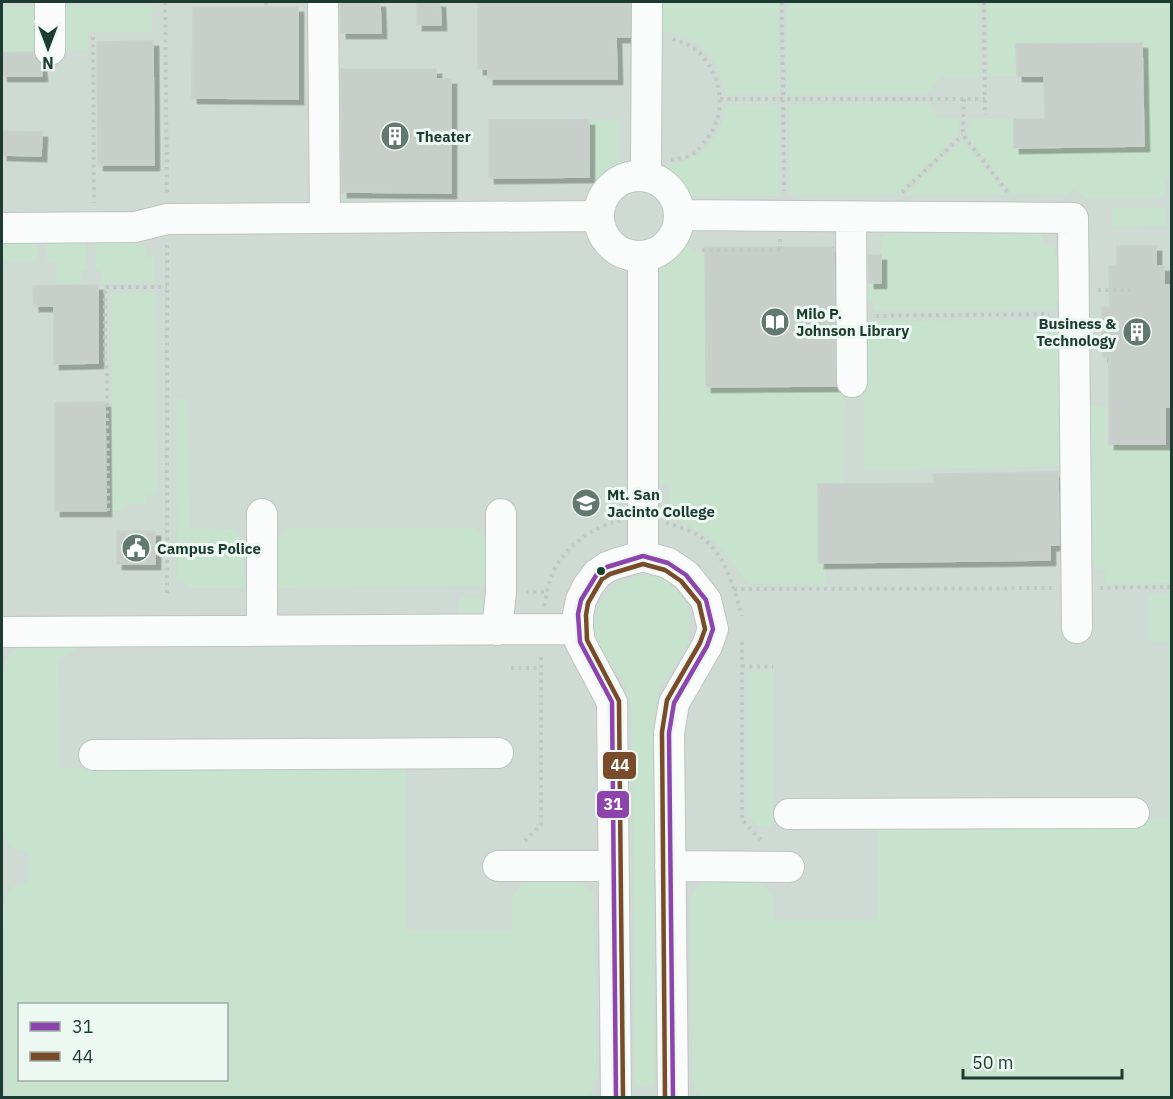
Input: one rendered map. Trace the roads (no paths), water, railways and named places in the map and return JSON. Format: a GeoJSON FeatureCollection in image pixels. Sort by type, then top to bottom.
{"type":"FeatureCollection","features":[{"type":"Feature","properties":{"kind":"street"},"geometry":{"type":"LineString","coordinates":[[51,2],[51,50]]}},
{"type":"Feature","properties":{"kind":"street"},"geometry":{"type":"LineString","coordinates":[[323,2],[326,219]]}},
{"type":"Feature","properties":{"kind":"street"},"geometry":{"type":"LineString","coordinates":[[644,169],[612,186],[604,195],[599,216],[601,229],[608,241],[618,250],[630,255],[644,256],[666,247],[678,227],[680,215],[673,193],[665,184],[644,169],[647,2]]}},
{"type":"Feature","properties":{"kind":"street"},"geometry":{"type":"LineString","coordinates":[[680,215],[1073,219],[1077,628]]}},
{"type":"Feature","properties":{"kind":"street"},"geometry":{"type":"LineString","coordinates":[[2,228],[135,227],[167,219],[599,216]]}},
{"type":"Feature","properties":{"kind":"street"},"geometry":{"type":"LineString","coordinates":[[851,217],[852,382]]}},
{"type":"Feature","properties":{"kind":"street"},"geometry":{"type":"LineString","coordinates":[[643,556],[644,256]]}},
{"type":"Feature","properties":{"kind":"street"},"geometry":{"type":"LineString","coordinates":[[262,514],[262,631]]}},
{"type":"Feature","properties":{"kind":"street"},"geometry":{"type":"LineString","coordinates":[[497,630],[501,592],[501,514]]}},
{"type":"Feature","properties":{"kind":"street"},"geometry":{"type":"LineString","coordinates":[[616,1098],[612,702],[586,655],[580,642],[578,629],[581,600],[597,574],[607,567],[643,556],[668,563],[686,575],[706,600],[713,629],[707,646],[674,703],[669,733],[674,1098]]}},
{"type":"Feature","properties":{"kind":"street"},"geometry":{"type":"LineString","coordinates":[[2,632],[578,629]]}},
{"type":"Feature","properties":{"kind":"street"},"geometry":{"type":"LineString","coordinates":[[94,755],[498,753]]}},
{"type":"Feature","properties":{"kind":"street"},"geometry":{"type":"LineString","coordinates":[[789,814],[1134,813]]}},
{"type":"Feature","properties":{"kind":"street"},"geometry":{"type":"LineString","coordinates":[[498,866],[613,866]]}},
{"type":"Feature","properties":{"kind":"street"},"geometry":{"type":"LineString","coordinates":[[670,866],[789,867]]}},
{"type":"Feature","properties":{"kind":"place","name":"Theater"},"geometry":{"type":"Point","coordinates":[395,136]}},
{"type":"Feature","properties":{"kind":"place","name":"Milo P. Johnson Library"},"geometry":{"type":"Point","coordinates":[775,322]}},
{"type":"Feature","properties":{"kind":"place","name":"Business & Technology"},"geometry":{"type":"Point","coordinates":[1137,332]}},
{"type":"Feature","properties":{"kind":"place","name":"Mt. San Jacinto College"},"geometry":{"type":"Point","coordinates":[586,503]}},
{"type":"Feature","properties":{"kind":"place","name":"Campus Police"},"geometry":{"type":"Point","coordinates":[136,548]}}]}
